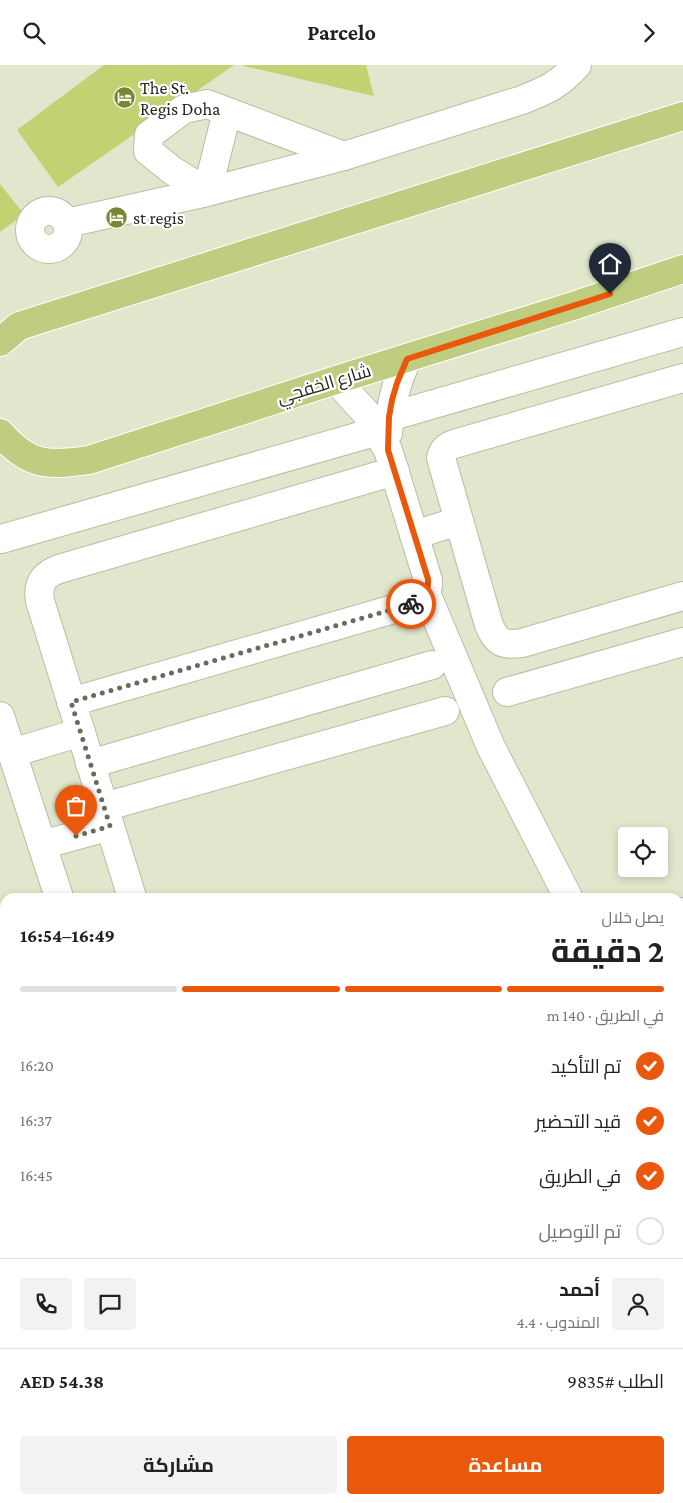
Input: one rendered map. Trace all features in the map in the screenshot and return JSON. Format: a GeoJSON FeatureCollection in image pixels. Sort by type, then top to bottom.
{"type":"FeatureCollection","features":[{"type":"Feature","properties":{"kind":"highway"},"geometry":{"type":"LineString","coordinates":[[0,342],[19,326],[680,113]]}},
{"type":"Feature","properties":{"kind":"highway","name":"شارع الخفجي"},"geometry":{"type":"LineString","coordinates":[[0,433],[22,454],[39,463],[62,464],[88,460],[336,380],[573,307],[683,269]]}},
{"type":"Feature","properties":{"kind":"street"},"geometry":{"type":"LineString","coordinates":[[68,223],[207,192],[344,156],[522,100],[550,89],[566,78],[577,65]]}},
{"type":"Feature","properties":{"kind":"street"},"geometry":{"type":"LineString","coordinates":[[207,192],[173,171],[148,151],[149,135],[184,109],[207,105],[344,156]]}},
{"type":"Feature","properties":{"kind":"street"},"geometry":{"type":"LineString","coordinates":[[207,192],[226,112]]}},
{"type":"Feature","properties":{"kind":"street"},"geometry":{"type":"LineString","coordinates":[[131,893],[40,601],[38,591],[41,580],[48,573],[388,442],[683,332]]}},
{"type":"Feature","properties":{"kind":"street"},"geometry":{"type":"LineString","coordinates":[[388,442],[397,383],[407,359]]}},
{"type":"Feature","properties":{"kind":"street"},"geometry":{"type":"LineString","coordinates":[[683,378],[448,447],[443,451],[441,458],[489,625],[493,635],[501,642],[511,645],[522,643],[683,596]]}},
{"type":"Feature","properties":{"kind":"street"},"geometry":{"type":"LineString","coordinates":[[71,702],[411,604],[423,598],[428,586],[428,579],[388,442],[366,413],[336,380]]}},
{"type":"Feature","properties":{"kind":"street"},"geometry":{"type":"LineString","coordinates":[[1,539],[388,442]]}},
{"type":"Feature","properties":{"kind":"street"},"geometry":{"type":"LineString","coordinates":[[414,535],[459,521]]}},
{"type":"Feature","properties":{"kind":"street"},"geometry":{"type":"LineString","coordinates":[[426,593],[491,747],[566,893]]}},
{"type":"Feature","properties":{"kind":"street"},"geometry":{"type":"LineString","coordinates":[[507,692],[683,642]]}},
{"type":"Feature","properties":{"kind":"street"},"geometry":{"type":"LineString","coordinates":[[90,764],[432,665]]}},
{"type":"Feature","properties":{"kind":"street"},"geometry":{"type":"LineString","coordinates":[[42,845],[107,817],[444,711]]}},
{"type":"Feature","properties":{"kind":"street"},"geometry":{"type":"LineString","coordinates":[[0,716],[58,893]]}},
{"type":"Feature","properties":{"kind":"street"},"geometry":{"type":"LineString","coordinates":[[12,753],[81,732]]}},
{"type":"Feature","properties":{"kind":"building","name":"The St. Regis Doha"},"geometry":{"type":"Polygon","coordinates":[[[104,65],[234,65],[58,187],[17,130],[104,65]]]}},
{"type":"Feature","properties":{"kind":"building","name":"The St. Regis Doha"},"geometry":{"type":"Polygon","coordinates":[[[366,65],[374,96],[244,66],[366,65]]]}},
{"type":"Feature","properties":{"kind":"building"},"geometry":{"type":"Polygon","coordinates":[[[0,184],[24,214],[0,232],[0,184]]]}},
{"type":"Feature","properties":{"kind":"way so far"},"geometry":{"type":"LineString","coordinates":[[76,836],[110,826],[71,702],[411,604]]}},
{"type":"Feature","properties":{"kind":"place","name":"The St. Regis Doha"},"geometry":{"type":"Point","coordinates":[124,98]}},
{"type":"Feature","properties":{"kind":"place","name":"st regis"},"geometry":{"type":"Point","coordinates":[117,218]}},
{"type":"Feature","properties":{"kind":"route"},"geometry":{"type":"LineString","coordinates":[[411,604],[423,598],[428,586],[428,579],[388,450],[389,417],[392,400],[407,359],[610,294]]}}]}
